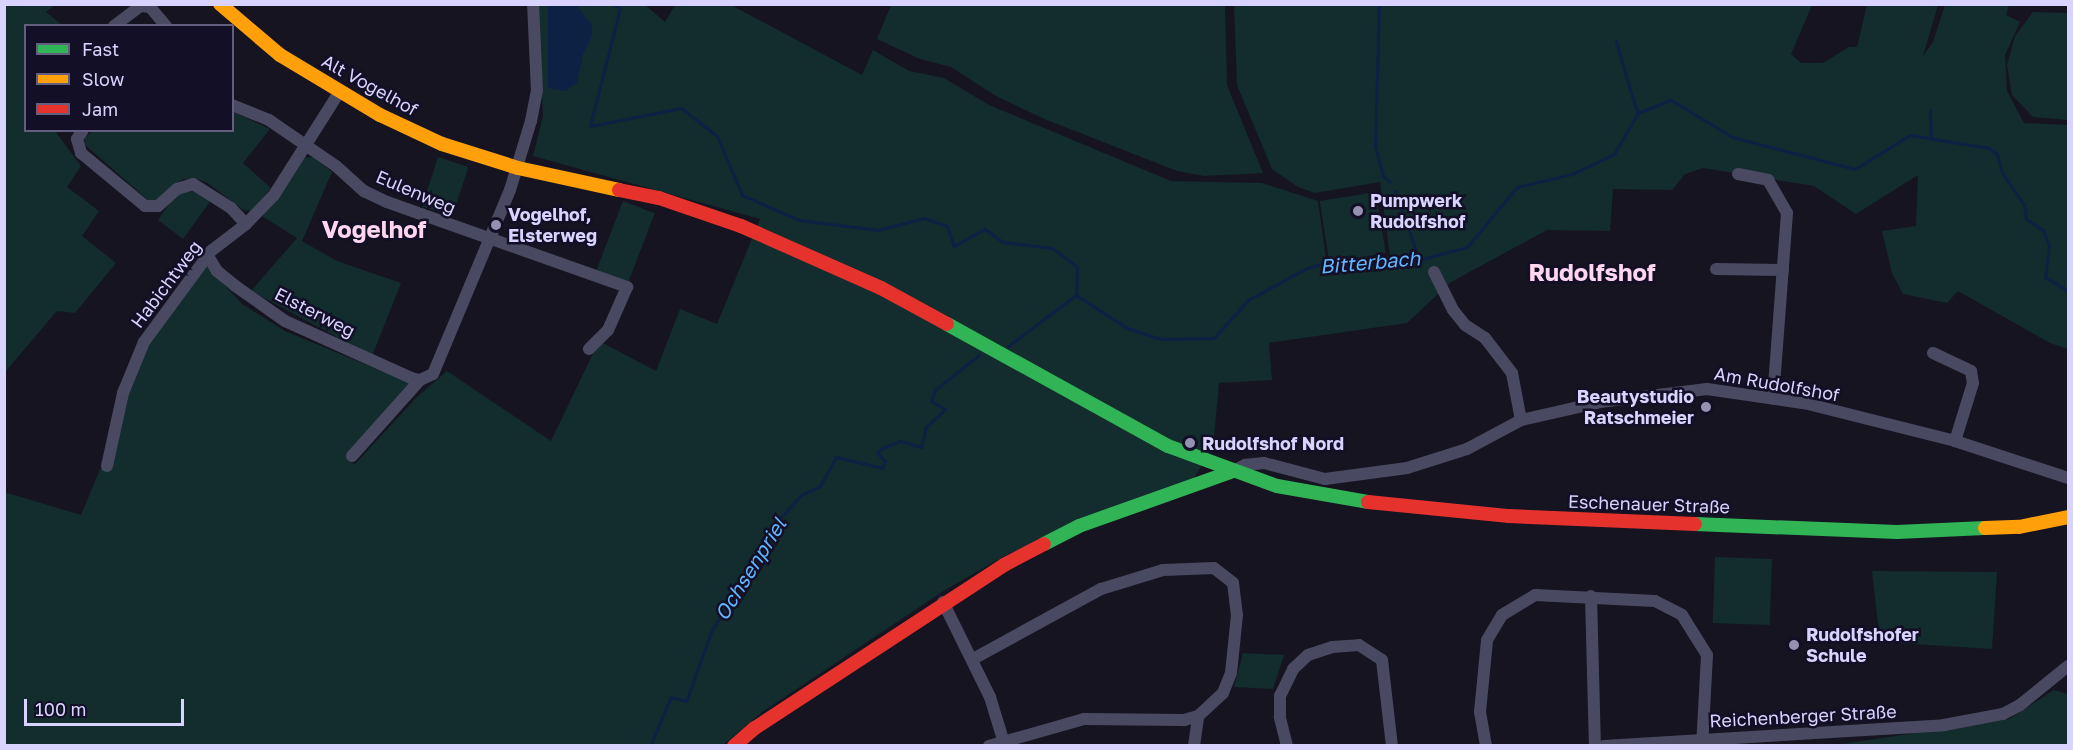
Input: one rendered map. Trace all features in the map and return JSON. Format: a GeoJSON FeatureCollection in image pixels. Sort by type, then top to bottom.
{"type":"FeatureCollection","features":[{"type":"Feature","properties":{"kind":"main road","name":"Alt Vogelhof"},"geometry":{"type":"LineString","coordinates":[[220,4],[280,55],[392,121],[476,159],[518,168]]}},
{"type":"Feature","properties":{"kind":"main road","name":"Eschenauer Straße"},"geometry":{"type":"LineString","coordinates":[[518,168],[659,198],[756,232],[881,288],[1084,403],[1176,450],[1231,472],[1344,500],[1509,516],[1898,532],[2019,527],[2068,517]]}},
{"type":"Feature","properties":{"kind":"main road"},"geometry":{"type":"LineString","coordinates":[[734,746],[943,602],[1079,526],[1231,472]]}},
{"type":"Feature","properties":{"kind":"street"},"geometry":{"type":"LineString","coordinates":[[352,456],[420,380],[438,369],[490,241],[518,168],[537,91],[533,4]]}},
{"type":"Feature","properties":{"kind":"street"},"geometry":{"type":"LineString","coordinates":[[117,24],[141,6],[150,6],[164,24]]}},
{"type":"Feature","properties":{"kind":"street","name":"Habichtweg"},"geometry":{"type":"LineString","coordinates":[[107,466],[135,361],[157,321],[208,256],[246,224],[274,195],[340,91]]}},
{"type":"Feature","properties":{"kind":"street","name":"Eulenweg"},"geometry":{"type":"LineString","coordinates":[[234,106],[269,120],[306,145],[364,191],[490,241],[627,287],[608,330],[589,349]]}},
{"type":"Feature","properties":{"kind":"street"},"geometry":{"type":"LineString","coordinates":[[82,132],[77,139],[81,153],[145,206],[158,206],[177,189],[194,184],[231,208],[246,224]]}},
{"type":"Feature","properties":{"kind":"street"},"geometry":{"type":"LineString","coordinates":[[1738,174],[1768,180],[1776,188],[1787,213],[1773,398]]}},
{"type":"Feature","properties":{"kind":"street","name":"Elsterweg"},"geometry":{"type":"LineString","coordinates":[[208,256],[217,271],[285,321],[420,380]]}},
{"type":"Feature","properties":{"kind":"street"},"geometry":{"type":"LineString","coordinates":[[1716,269],[1783,270]]}},
{"type":"Feature","properties":{"kind":"street"},"geometry":{"type":"LineString","coordinates":[[1434,272],[1453,310],[1465,325],[1485,338],[1512,373],[1521,420]]}},
{"type":"Feature","properties":{"kind":"street"},"geometry":{"type":"LineString","coordinates":[[1933,353],[1971,371],[1973,382],[1955,441]]}},
{"type":"Feature","properties":{"kind":"street","name":"Am Rudolfshof"},"geometry":{"type":"LineString","coordinates":[[1231,472],[1245,465],[1264,464],[1308,477],[1343,478],[1407,468],[1467,449],[1521,420],[1600,402],[1707,389],[1773,398],[1955,441],[2068,478]]}},
{"type":"Feature","properties":{"kind":"street"},"geometry":{"type":"LineString","coordinates":[[973,658],[1101,589],[1163,570],[1214,568],[1233,584],[1236,634],[1231,673],[1223,693],[1198,716],[1184,720],[1084,720],[990,746]]}},
{"type":"Feature","properties":{"kind":"street"},"geometry":{"type":"LineString","coordinates":[[1486,746],[1480,712],[1483,653],[1490,631],[1502,615],[1535,595],[1655,601],[1682,615],[1698,635],[1707,655],[1702,742]]}},
{"type":"Feature","properties":{"kind":"street"},"geometry":{"type":"LineString","coordinates":[[1591,596],[1595,746]]}},
{"type":"Feature","properties":{"kind":"street"},"geometry":{"type":"LineString","coordinates":[[943,602],[973,658],[1005,743]]}},
{"type":"Feature","properties":{"kind":"street"},"geometry":{"type":"LineString","coordinates":[[1287,746],[1280,717],[1280,696],[1293,669],[1308,655],[1332,647],[1359,645],[1382,660],[1392,746]]}},
{"type":"Feature","properties":{"kind":"street","name":"Reichenberger Straße"},"geometry":{"type":"LineString","coordinates":[[1604,746],[1702,742],[1944,725],[2003,714],[2020,705],[2068,666]]}},
{"type":"Feature","properties":{"kind":"street"},"geometry":{"type":"LineString","coordinates":[[1194,746],[1198,716]]}},
{"type":"Feature","properties":{"kind":"green space"},"geometry":{"type":"Polygon","coordinates":[[[5,4],[55,5],[46,12],[61,24],[24,24],[24,132],[56,132],[81,166],[67,187],[99,211],[82,236],[116,263],[75,313],[57,311],[5,372],[5,4]]]}},
{"type":"Feature","properties":{"kind":"green space"},"geometry":{"type":"Polygon","coordinates":[[[537,5],[645,5],[665,22],[675,5],[731,5],[862,75],[873,50],[909,71],[944,78],[989,105],[1171,181],[1262,183],[1318,201],[1326,259],[1390,256],[1380,182],[1315,193],[1298,187],[1272,169],[1237,85],[1234,5],[1812,5],[1791,54],[1801,63],[1823,63],[1849,47],[1857,47],[1867,5],[1938,5],[1923,56],[1933,42],[1945,5],[2009,5],[2006,15],[2020,22],[2005,55],[2007,91],[2024,123],[2068,125],[2068,349],[2050,343],[1958,291],[1947,303],[1903,294],[1892,273],[1882,231],[1916,226],[1918,175],[1856,214],[1814,186],[1703,168],[1685,174],[1672,190],[1613,189],[1610,231],[1547,230],[1451,282],[1407,323],[1269,343],[1272,380],[1219,383],[1213,448],[1192,481],[1010,553],[945,590],[761,713],[723,745],[5,745],[4,492],[81,515],[100,469],[109,467],[124,398],[144,349],[205,264],[242,304],[285,331],[410,383],[348,461],[355,464],[416,398],[447,371],[551,441],[599,341],[656,371],[680,309],[717,324],[760,219],[533,156],[543,116],[537,5]]]}},
{"type":"Feature","properties":{"kind":"green space"},"geometry":{"type":"Polygon","coordinates":[[[891,5],[1225,5],[1227,85],[1263,173],[1204,176],[1177,171],[1042,118],[996,96],[951,67],[920,59],[877,39],[891,5]]]}},
{"type":"Feature","properties":{"kind":"green space"},"geometry":{"type":"Polygon","coordinates":[[[2033,12],[2068,13],[2068,120],[2033,117],[2012,95],[2007,65],[2015,36],[2033,12]]]}},
{"type":"Feature","properties":{"kind":"green space"},"geometry":{"type":"Polygon","coordinates":[[[234,112],[270,129],[243,163],[271,188],[251,211],[243,210],[208,183],[195,179],[183,179],[154,202],[148,200],[84,144],[85,137],[92,132],[234,132],[234,112]]]}},
{"type":"Feature","properties":{"kind":"green space"},"geometry":{"type":"Polygon","coordinates":[[[313,157],[332,172],[302,241],[337,261],[401,283],[372,356],[251,291],[297,238],[262,216],[302,158],[313,157]]]}},
{"type":"Feature","properties":{"kind":"green space"},"geometry":{"type":"Polygon","coordinates":[[[438,157],[468,167],[452,216],[422,206],[438,157]]]}},
{"type":"Feature","properties":{"kind":"green space"},"geometry":{"type":"Polygon","coordinates":[[[186,188],[212,199],[183,239],[158,220],[176,194],[186,188]]]}},
{"type":"Feature","properties":{"kind":"green space"},"geometry":{"type":"Polygon","coordinates":[[[1376,192],[1386,253],[1329,262],[1320,201],[1376,192]]]}},
{"type":"Feature","properties":{"kind":"green space"},"geometry":{"type":"Polygon","coordinates":[[[623,201],[655,213],[628,283],[596,271],[623,201]]]}},
{"type":"Feature","properties":{"kind":"green space"},"geometry":{"type":"Polygon","coordinates":[[[1715,557],[1772,559],[1770,625],[1713,623],[1715,557]]]}},
{"type":"Feature","properties":{"kind":"green space"},"geometry":{"type":"Polygon","coordinates":[[[1872,571],[1997,572],[1992,649],[1880,642],[1872,571]]]}},
{"type":"Feature","properties":{"kind":"green space"},"geometry":{"type":"Polygon","coordinates":[[[1243,653],[1284,655],[1273,689],[1234,687],[1243,653]]]}},
{"type":"Feature","properties":{"kind":"green space"},"geometry":{"type":"Polygon","coordinates":[[[2054,690],[2068,694],[2068,745],[1779,746],[1835,745],[2009,719],[2054,690]]]}},
{"type":"Feature","properties":{"kind":"water"},"geometry":{"type":"Polygon","coordinates":[[[548,5],[576,5],[592,25],[592,36],[583,54],[577,83],[566,91],[548,88],[548,5]]]}},
{"type":"Feature","properties":{"kind":"waterway","name":"Bitterbach"},"geometry":{"type":"LineString","coordinates":[[611,4],[620,8],[590,126],[681,108],[717,136],[742,195],[799,220],[878,230],[924,218],[947,226],[954,246],[985,229],[1003,242],[1052,248],[1077,267],[1076,295]]}},
{"type":"Feature","properties":{"kind":"waterway"},"geometry":{"type":"LineString","coordinates":[[1379,4],[1375,146],[1383,176],[1390,182]]}},
{"type":"Feature","properties":{"kind":"waterway"},"geometry":{"type":"LineString","coordinates":[[1616,41],[1631,93]]}},
{"type":"Feature","properties":{"kind":"waterway"},"geometry":{"type":"LineString","coordinates":[[1632,96],[1638,113]]}},
{"type":"Feature","properties":{"kind":"waterway","name":"Bitterbach"},"geometry":{"type":"LineString","coordinates":[[1076,295],[1127,328],[1161,339],[1214,338],[1248,300],[1307,268],[1328,262],[1373,264],[1422,259],[1467,247],[1517,187],[1572,174],[1614,154],[1638,113],[1671,100],[1732,137],[1855,169],[1910,135],[1989,148],[1997,154],[2002,173],[2024,205],[2026,219],[2043,230],[2049,245],[2045,277],[2068,291]]}},
{"type":"Feature","properties":{"kind":"waterway"},"geometry":{"type":"LineString","coordinates":[[1930,110],[1931,138]]}},
{"type":"Feature","properties":{"kind":"waterway"},"geometry":{"type":"LineString","coordinates":[[1395,191],[1419,259]]}},
{"type":"Feature","properties":{"kind":"waterway","name":"Ochsenpriel"},"geometry":{"type":"LineString","coordinates":[[1008,346],[1076,295]]}},
{"type":"Feature","properties":{"kind":"waterway","name":"Ochsenpriel"},"geometry":{"type":"LineString","coordinates":[[650,746],[671,697],[686,701],[712,630],[775,524],[801,495],[820,486],[836,457],[882,468],[885,461],[877,453],[882,448],[900,441],[921,447],[926,427],[945,409],[931,401],[935,390],[979,355]]}},
{"type":"Feature","properties":{"kind":"traffic: fast"},"geometry":{"type":"LineString","coordinates":[[947,324],[1168,446],[1277,486],[1368,502]]}},
{"type":"Feature","properties":{"kind":"traffic: fast"},"geometry":{"type":"LineString","coordinates":[[1044,544],[1079,526],[1231,472]]}},
{"type":"Feature","properties":{"kind":"traffic: fast"},"geometry":{"type":"LineString","coordinates":[[1695,524],[1897,532],[1985,528]]}},
{"type":"Feature","properties":{"kind":"traffic: slow"},"geometry":{"type":"LineString","coordinates":[[220,4],[280,55],[380,115],[442,144],[518,168],[619,190]]}},
{"type":"Feature","properties":{"kind":"traffic: slow"},"geometry":{"type":"LineString","coordinates":[[1985,528],[2019,527],[2068,517]]}},
{"type":"Feature","properties":{"kind":"traffic: jam"},"geometry":{"type":"LineString","coordinates":[[619,190],[659,198],[741,226],[881,288],[947,324]]}},
{"type":"Feature","properties":{"kind":"traffic: jam"},"geometry":{"type":"LineString","coordinates":[[1368,502],[1509,516],[1695,524]]}},
{"type":"Feature","properties":{"kind":"traffic: jam"},"geometry":{"type":"LineString","coordinates":[[734,746],[755,728],[1004,565],[1044,544]]}},
{"type":"Feature","properties":{"kind":"place","name":"Pumpwerk Rudolfshof"},"geometry":{"type":"Point","coordinates":[1358,211]}},
{"type":"Feature","properties":{"kind":"place","name":"Vogelhof, Elsterweg"},"geometry":{"type":"Point","coordinates":[496,225]}},
{"type":"Feature","properties":{"kind":"place","name":"Beautystudio Ratschmeier"},"geometry":{"type":"Point","coordinates":[1706,407]}},
{"type":"Feature","properties":{"kind":"place","name":"Rudolfshof Nord"},"geometry":{"type":"Point","coordinates":[1190,443]}},
{"type":"Feature","properties":{"kind":"place","name":"Rudolfshofer Schule"},"geometry":{"type":"Point","coordinates":[1794,645]}},
{"type":"Feature","properties":{"kind":"district","name":"Vogelhof"},"geometry":{"type":"Point","coordinates":[374,229]}},
{"type":"Feature","properties":{"kind":"district","name":"Rudolfshof"},"geometry":{"type":"Point","coordinates":[1592,272]}}]}
